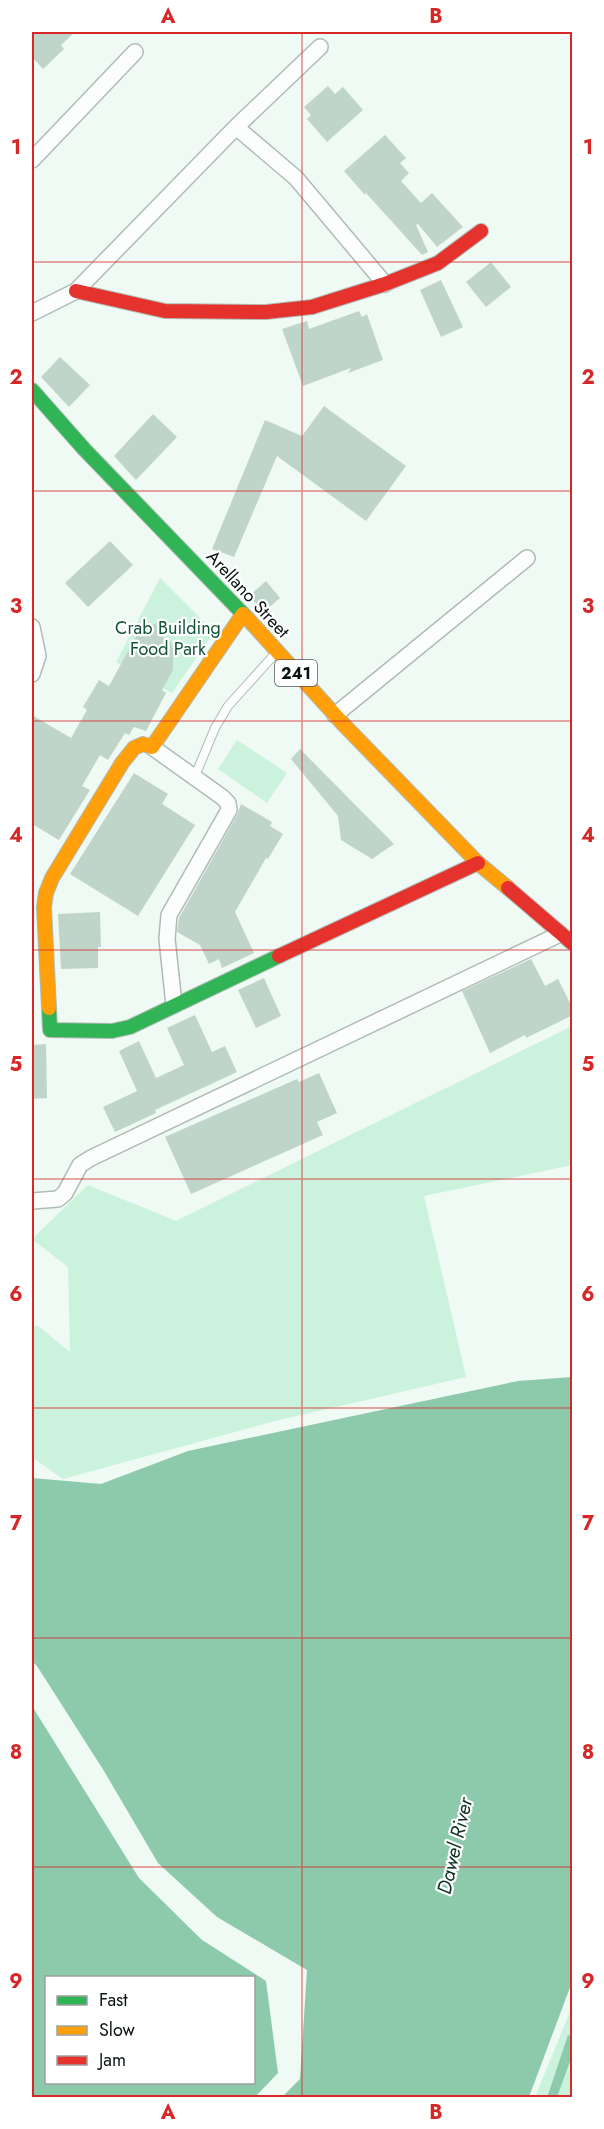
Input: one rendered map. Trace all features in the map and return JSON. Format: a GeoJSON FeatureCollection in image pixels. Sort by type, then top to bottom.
{"type":"FeatureCollection","features":[{"type":"Feature","properties":{"kind":"main road"},"geometry":{"type":"LineString","coordinates":[[76,291],[165,311],[266,312],[312,308],[385,284],[438,263],[481,231]]}},
{"type":"Feature","properties":{"kind":"main road","name":"Arellano Street"},"geometry":{"type":"LineString","coordinates":[[32,390],[84,449],[243,614],[335,716],[478,862],[573,943]]}},
{"type":"Feature","properties":{"kind":"main road"},"geometry":{"type":"LineString","coordinates":[[243,614],[166,723],[152,747],[143,744],[134,748],[122,763],[52,878],[44,907],[50,1030],[112,1031],[130,1027],[478,862]]}},
{"type":"Feature","properties":{"kind":"street"},"geometry":{"type":"LineString","coordinates":[[32,313],[76,291],[236,128],[320,47]]}},
{"type":"Feature","properties":{"kind":"street"},"geometry":{"type":"LineString","coordinates":[[32,160],[135,52]]}},
{"type":"Feature","properties":{"kind":"street"},"geometry":{"type":"LineString","coordinates":[[236,128],[296,178],[385,284]]}},
{"type":"Feature","properties":{"kind":"street"},"geometry":{"type":"LineString","coordinates":[[335,716],[527,558]]}},
{"type":"Feature","properties":{"kind":"street"},"geometry":{"type":"LineString","coordinates":[[32,627],[38,657],[32,674]]}},
{"type":"Feature","properties":{"kind":"street"},"geometry":{"type":"LineString","coordinates":[[152,747],[222,797],[228,803],[230,810],[169,915],[167,939],[174,1005]]}},
{"type":"Feature","properties":{"kind":"street"},"geometry":{"type":"LineString","coordinates":[[32,1201],[58,1198],[65,1194],[80,1165],[91,1158],[560,934]]}},
{"type":"Feature","properties":{"kind":"lane"},"geometry":{"type":"LineString","coordinates":[[195,776],[215,728],[228,706],[277,652]]}},
{"type":"Feature","properties":{"kind":"green space","name":"Crab Building Food Park"},"geometry":{"type":"Polygon","coordinates":[[[160,578],[214,632],[172,693],[116,662],[160,578]]]}},
{"type":"Feature","properties":{"kind":"green space"},"geometry":{"type":"Polygon","coordinates":[[[237,740],[287,773],[267,803],[218,769],[237,740]]]}},
{"type":"Feature","properties":{"kind":"green space"},"geometry":{"type":"Polygon","coordinates":[[[572,1026],[572,1165],[424,1196],[466,1377],[275,1421],[63,1479],[32,1457],[32,1326],[38,1326],[70,1352],[68,1267],[32,1239],[88,1185],[176,1221],[572,1026]]]}},
{"type":"Feature","properties":{"kind":"green space"},"geometry":{"type":"Polygon","coordinates":[[[572,2007],[572,2097],[535,2097],[572,2007]]]}},
{"type":"Feature","properties":{"kind":"water","name":"Dawel River"},"geometry":{"type":"Polygon","coordinates":[[[572,1377],[572,1982],[529,2097],[282,2097],[300,2079],[307,1970],[217,1917],[158,1863],[104,1771],[32,1661],[32,1478],[101,1484],[188,1451],[518,1381],[572,1377]]]}},
{"type":"Feature","properties":{"kind":"water"},"geometry":{"type":"Polygon","coordinates":[[[32,1706],[139,1878],[202,1940],[266,1981],[278,2073],[255,2097],[32,2097],[32,1706]]]}},
{"type":"Feature","properties":{"kind":"water"},"geometry":{"type":"Polygon","coordinates":[[[568,2035],[572,2037],[572,2056],[557,2097],[548,2095],[568,2035]]]}},
{"type":"Feature","properties":{"kind":"building"},"geometry":{"type":"Polygon","coordinates":[[[32,32],[75,32],[61,45],[64,49],[43,69],[32,57],[32,32]]]}},
{"type":"Feature","properties":{"kind":"building"},"geometry":{"type":"Polygon","coordinates":[[[328,86],[335,94],[343,87],[363,110],[327,142],[307,119],[311,115],[304,107],[328,86]]]}},
{"type":"Feature","properties":{"kind":"building"},"geometry":{"type":"Polygon","coordinates":[[[385,135],[406,158],[400,163],[409,173],[401,181],[421,203],[432,193],[463,227],[437,247],[418,224],[416,225],[428,252],[422,255],[344,171],[385,135]]]}},
{"type":"Feature","properties":{"kind":"building"},"geometry":{"type":"Polygon","coordinates":[[[491,262],[511,287],[486,307],[466,282],[491,262]]]}},
{"type":"Feature","properties":{"kind":"building"},"geometry":{"type":"Polygon","coordinates":[[[441,280],[463,327],[441,337],[420,290],[441,280]]]}},
{"type":"Feature","properties":{"kind":"building"},"geometry":{"type":"Polygon","coordinates":[[[359,311],[362,317],[367,314],[383,360],[348,373],[351,368],[303,386],[282,329],[307,321],[309,329],[359,311]]]}},
{"type":"Feature","properties":{"kind":"building"},"geometry":{"type":"Polygon","coordinates":[[[60,357],[90,385],[69,407],[41,377],[60,357]]]}},
{"type":"Feature","properties":{"kind":"building"},"geometry":{"type":"Polygon","coordinates":[[[324,406],[406,466],[366,521],[277,456],[234,557],[212,549],[265,420],[302,436],[324,406]]]}},
{"type":"Feature","properties":{"kind":"building"},"geometry":{"type":"Polygon","coordinates":[[[153,414],[177,437],[136,480],[114,456],[153,414]]]}},
{"type":"Feature","properties":{"kind":"building"},"geometry":{"type":"Polygon","coordinates":[[[110,541],[133,565],[88,607],[65,583],[110,541]]]}},
{"type":"Feature","properties":{"kind":"building"},"geometry":{"type":"Polygon","coordinates":[[[266,581],[280,598],[264,612],[249,596],[266,581]]]}},
{"type":"Feature","properties":{"kind":"building"},"geometry":{"type":"Polygon","coordinates":[[[154,624],[159,626],[162,637],[170,640],[173,649],[173,670],[162,690],[166,693],[146,731],[134,727],[129,735],[125,733],[108,760],[100,755],[82,786],[90,790],[59,840],[32,824],[32,715],[71,738],[87,710],[83,707],[99,680],[109,686],[138,633],[154,624]]]}},
{"type":"Feature","properties":{"kind":"building"},"geometry":{"type":"Polygon","coordinates":[[[300,749],[394,844],[372,859],[341,840],[338,816],[291,759],[300,749]]]}},
{"type":"Feature","properties":{"kind":"building"},"geometry":{"type":"Polygon","coordinates":[[[134,773],[168,794],[162,804],[195,825],[138,916],[70,874],[134,773]]]}},
{"type":"Feature","properties":{"kind":"building"},"geometry":{"type":"Polygon","coordinates":[[[241,804],[272,822],[270,826],[283,834],[268,859],[266,858],[235,912],[254,953],[222,968],[219,959],[209,964],[200,945],[177,932],[179,918],[241,804]]]}},
{"type":"Feature","properties":{"kind":"building"},"geometry":{"type":"Polygon","coordinates":[[[100,912],[101,947],[98,947],[98,968],[61,969],[58,914],[100,912]]]}},
{"type":"Feature","properties":{"kind":"building"},"geometry":{"type":"Polygon","coordinates":[[[531,959],[545,986],[558,979],[573,1009],[573,1015],[490,1053],[462,991],[531,959]]]}},
{"type":"Feature","properties":{"kind":"building"},"geometry":{"type":"Polygon","coordinates":[[[264,978],[281,1016],[256,1028],[238,990],[264,978]]]}},
{"type":"Feature","properties":{"kind":"building"},"geometry":{"type":"Polygon","coordinates":[[[195,1015],[212,1052],[225,1046],[237,1072],[155,1110],[156,1113],[115,1132],[103,1107],[137,1091],[119,1051],[139,1041],[156,1078],[184,1065],[167,1028],[195,1015]]]}},
{"type":"Feature","properties":{"kind":"building"},"geometry":{"type":"Polygon","coordinates":[[[46,1044],[47,1098],[32,1099],[32,1045],[46,1044]]]}},
{"type":"Feature","properties":{"kind":"building"},"geometry":{"type":"Polygon","coordinates":[[[319,1073],[337,1113],[317,1122],[323,1135],[191,1194],[165,1137],[297,1079],[299,1082],[319,1073]]]}},
{"type":"Feature","properties":{"kind":"traffic: fast"},"geometry":{"type":"LineString","coordinates":[[32,390],[84,449],[247,618]]}},
{"type":"Feature","properties":{"kind":"traffic: fast"},"geometry":{"type":"LineString","coordinates":[[49,1008],[50,1030],[112,1031],[130,1027],[279,956]]}},
{"type":"Feature","properties":{"kind":"traffic: slow"},"geometry":{"type":"LineString","coordinates":[[49,1008],[44,907],[52,878],[122,763],[134,748],[143,744],[152,747],[243,614]]}},
{"type":"Feature","properties":{"kind":"traffic: slow"},"geometry":{"type":"LineString","coordinates":[[247,618],[345,726],[478,863],[508,888]]}},
{"type":"Feature","properties":{"kind":"traffic: jam"},"geometry":{"type":"LineString","coordinates":[[76,291],[165,311],[266,312],[312,307],[385,284],[438,263],[481,231]]}},
{"type":"Feature","properties":{"kind":"traffic: jam"},"geometry":{"type":"LineString","coordinates":[[279,956],[478,863]]}},
{"type":"Feature","properties":{"kind":"traffic: jam"},"geometry":{"type":"LineString","coordinates":[[508,888],[572,943]]}}]}
